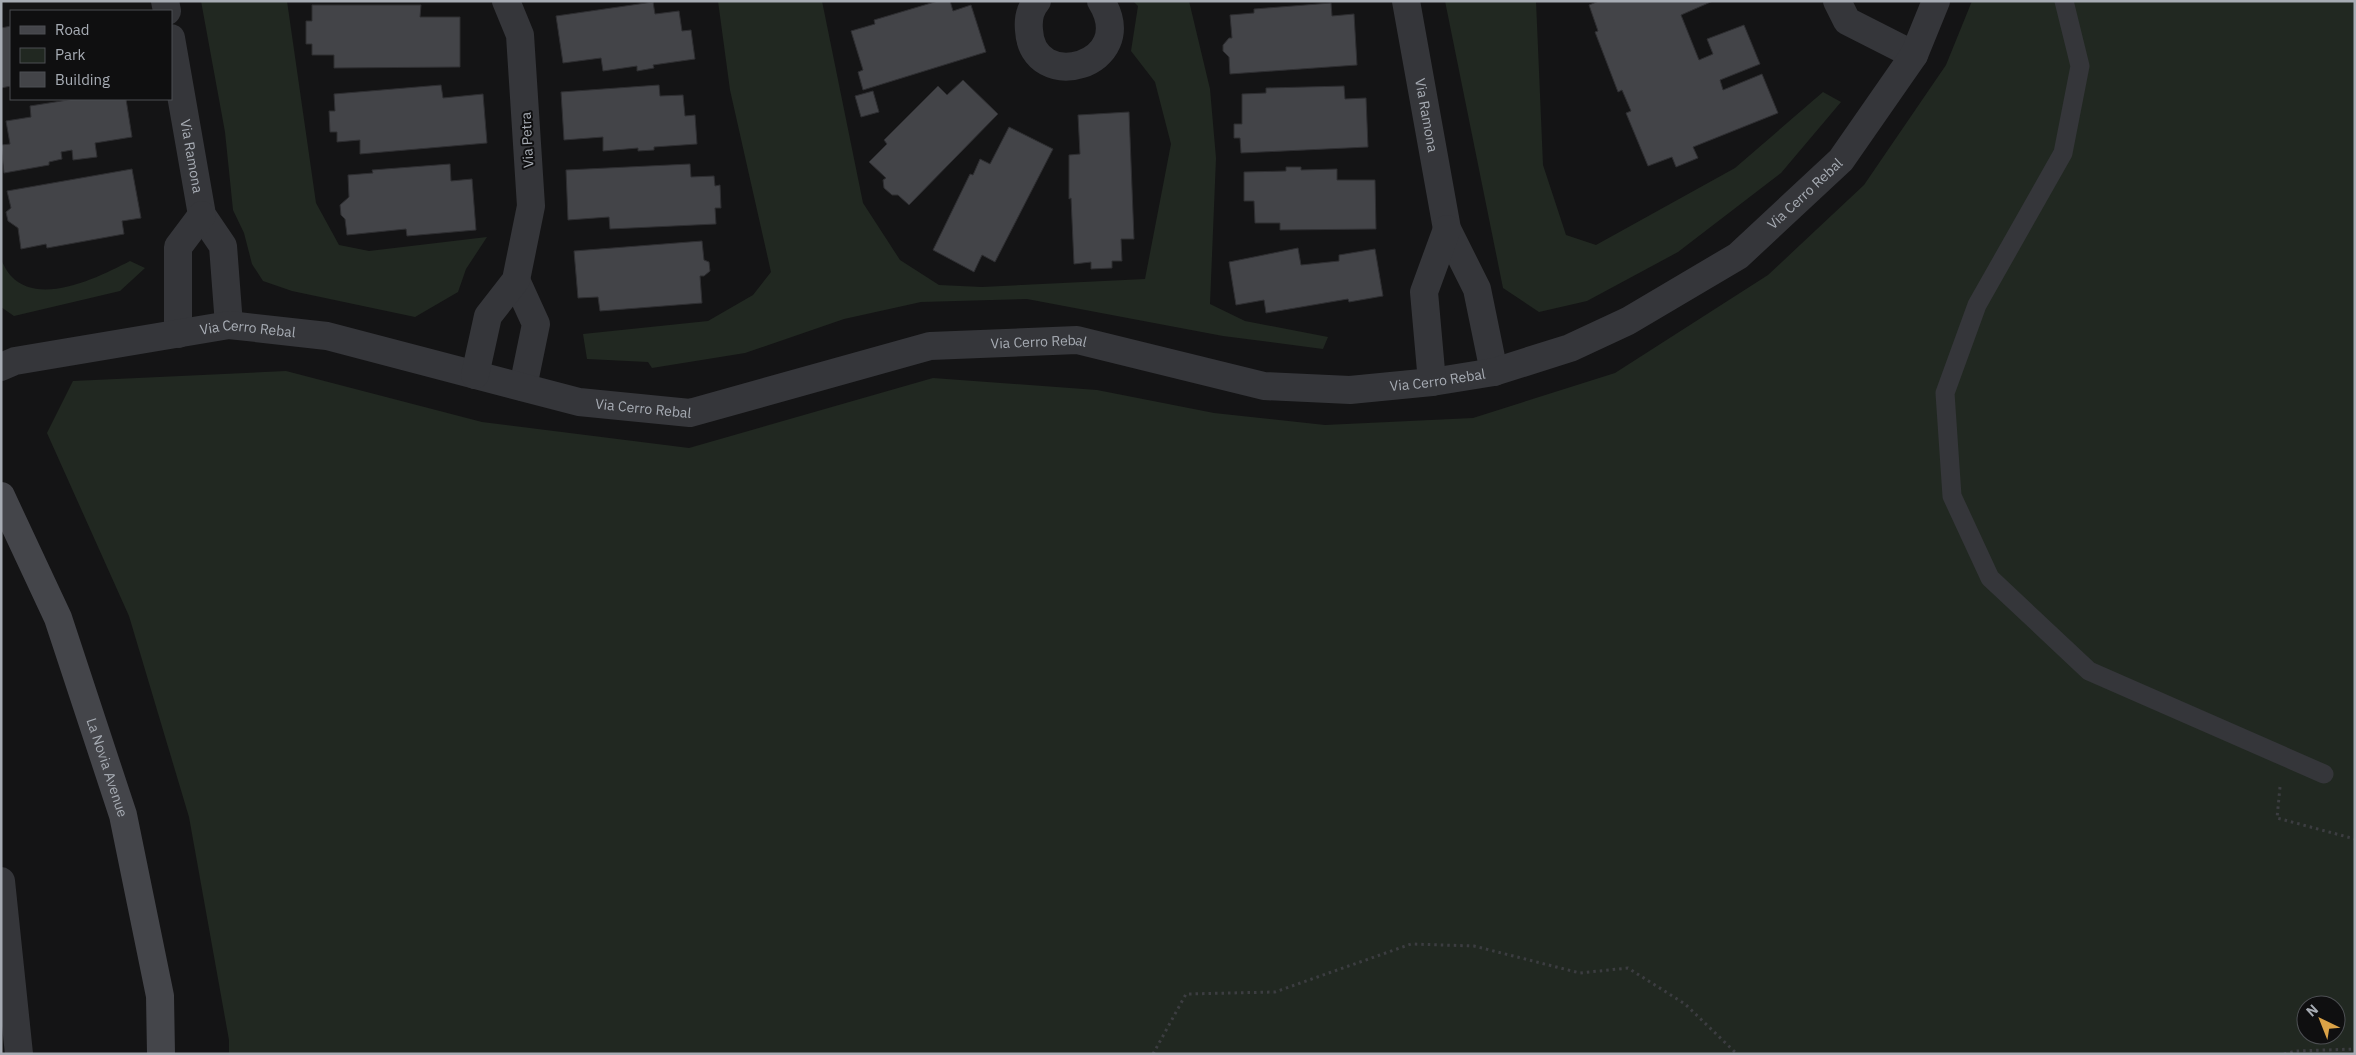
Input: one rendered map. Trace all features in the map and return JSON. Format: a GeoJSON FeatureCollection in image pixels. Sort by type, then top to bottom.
{"type":"FeatureCollection","features":[{"type":"Feature","properties":{"kind":"main road","name":"La Novia Avenue"},"geometry":{"type":"LineString","coordinates":[[1,496],[58,618],[123,815],[160,996],[161,1054]]}},
{"type":"Feature","properties":{"kind":"street","name":"Via Petra"},"geometry":{"type":"LineString","coordinates":[[475,375],[488,316],[516,280],[531,206],[520,35],[506,1]]}},
{"type":"Feature","properties":{"kind":"street"},"geometry":{"type":"LineString","coordinates":[[1037,1],[1033,5],[1028,21],[1029,37],[1036,51],[1048,62],[1063,67],[1079,66],[1093,59],[1104,48],[1110,32],[1109,17],[1101,1]]}},
{"type":"Feature","properties":{"kind":"street","name":"Via Ramona"},"geometry":{"type":"LineString","coordinates":[[1406,1],[1447,229],[1477,288],[1494,372]]}},
{"type":"Feature","properties":{"kind":"street"},"geometry":{"type":"LineString","coordinates":[[1837,1],[1847,20],[1914,55]]}},
{"type":"Feature","properties":{"kind":"street","name":"Via Cerro Rebal"},"geometry":{"type":"LineString","coordinates":[[1,367],[15,361],[229,326],[327,336],[579,402],[690,413],[930,346],[1077,340],[1264,386],[1350,390],[1432,382],[1494,372],[1570,348],[1628,321],[1738,256],[1842,160],[1914,55],[1936,1]]}},
{"type":"Feature","properties":{"kind":"street","name":"Via Ramona"},"geometry":{"type":"LineString","coordinates":[[172,44],[202,215],[223,246],[229,326]]}},
{"type":"Feature","properties":{"kind":"street"},"geometry":{"type":"LineString","coordinates":[[178,334],[178,247],[202,215]]}},
{"type":"Feature","properties":{"kind":"street"},"geometry":{"type":"LineString","coordinates":[[1432,382],[1424,292],[1447,229]]}},
{"type":"Feature","properties":{"kind":"street"},"geometry":{"type":"LineString","coordinates":[[516,280],[536,324],[523,387]]}},
{"type":"Feature","properties":{"kind":"street"},"geometry":{"type":"LineString","coordinates":[[1,881],[19,1054]]}},
{"type":"Feature","properties":{"kind":"lane"},"geometry":{"type":"LineString","coordinates":[[2064,1],[2080,66],[2063,153],[1977,304],[1945,393],[1952,496],[1990,578],[2089,671],[2324,774]]}},
{"type":"Feature","properties":{"kind":"path"},"geometry":{"type":"LineString","coordinates":[[2282,756],[2277,818],[2355,839]]}},
{"type":"Feature","properties":{"kind":"path"},"geometry":{"type":"LineString","coordinates":[[1153,1054],[1186,994],[1275,992],[1411,944],[1474,946],[1580,973],[1628,968],[1685,1004],[1736,1054]]}},
{"type":"Feature","properties":{"kind":"path"},"geometry":{"type":"LineString","coordinates":[[2284,1054],[2296,1051],[2355,1049]]}},
{"type":"Feature","properties":{"kind":"green space"},"geometry":{"type":"Polygon","coordinates":[[[201,1],[287,1],[316,203],[339,245],[369,251],[487,237],[466,269],[458,292],[415,317],[292,291],[263,281],[252,264],[244,233],[233,210],[225,132],[201,1]]]}},
{"type":"Feature","properties":{"kind":"green space"},"geometry":{"type":"Polygon","coordinates":[[[718,1],[822,1],[863,203],[900,260],[939,285],[982,287],[1145,279],[1171,144],[1155,82],[1131,51],[1138,6],[1133,1],[1189,1],[1210,89],[1216,158],[1210,304],[1245,321],[1328,337],[1323,349],[1223,336],[1027,299],[921,302],[844,319],[745,353],[652,368],[648,362],[587,359],[583,334],[708,321],[753,295],[771,272],[730,90],[718,1]]]}},
{"type":"Feature","properties":{"kind":"green space"},"geometry":{"type":"Polygon","coordinates":[[[1445,1],[1536,1],[1543,165],[1566,235],[1596,245],[1735,168],[1823,92],[1841,102],[1781,173],[1678,252],[1587,301],[1539,312],[1503,288],[1445,1]]]}},
{"type":"Feature","properties":{"kind":"green space"},"geometry":{"type":"Polygon","coordinates":[[[1972,1],[2355,1],[2355,1054],[229,1054],[229,1040],[189,817],[129,616],[47,433],[73,381],[286,371],[482,422],[689,448],[933,378],[1097,390],[1214,413],[1325,425],[1473,418],[1615,373],[1768,275],[1864,185],[1946,65],[1972,1]]]}},
{"type":"Feature","properties":{"kind":"green space"},"geometry":{"type":"Polygon","coordinates":[[[1,260],[11,276],[23,285],[37,289],[70,286],[86,281],[130,261],[145,268],[120,291],[14,316],[1,307],[1,260]]]}},
{"type":"Feature","properties":{"kind":"building"},"geometry":{"type":"Polygon","coordinates":[[[938,1],[950,1],[953,11],[971,5],[986,52],[863,90],[858,72],[863,70],[851,31],[875,24],[874,20],[938,1]]]}},
{"type":"Feature","properties":{"kind":"building"},"geometry":{"type":"Polygon","coordinates":[[[1599,1],[1713,1],[1681,15],[1699,60],[1713,54],[1707,39],[1744,25],[1760,64],[1720,80],[1723,90],[1762,74],[1778,113],[1693,147],[1698,158],[1676,167],[1672,157],[1648,166],[1626,113],[1631,111],[1622,90],[1618,92],[1595,32],[1598,31],[1589,5],[1599,1]]]}},
{"type":"Feature","properties":{"kind":"building"},"geometry":{"type":"Polygon","coordinates":[[[653,2],[655,14],[679,11],[682,31],[691,30],[695,59],[653,65],[654,68],[637,71],[637,66],[603,71],[601,58],[563,63],[556,16],[653,2]]]}},
{"type":"Feature","properties":{"kind":"building"},"geometry":{"type":"Polygon","coordinates":[[[1331,3],[1332,16],[1354,14],[1357,65],[1230,74],[1229,57],[1223,51],[1223,45],[1229,38],[1232,38],[1230,15],[1254,13],[1254,9],[1331,3]]]}},
{"type":"Feature","properties":{"kind":"building"},"geometry":{"type":"Polygon","coordinates":[[[312,5],[421,5],[420,17],[460,17],[460,67],[334,68],[334,55],[312,55],[312,44],[306,44],[306,21],[312,21],[312,5]]]}},
{"type":"Feature","properties":{"kind":"building"},"geometry":{"type":"Polygon","coordinates":[[[10,26],[10,86],[1,88],[1,28],[10,26]]]}},
{"type":"Feature","properties":{"kind":"building"},"geometry":{"type":"Polygon","coordinates":[[[963,80],[998,114],[909,205],[898,195],[892,195],[884,188],[883,180],[886,178],[869,162],[887,144],[884,140],[938,86],[947,95],[963,80]]]}},
{"type":"Feature","properties":{"kind":"building"},"geometry":{"type":"Polygon","coordinates":[[[441,85],[443,98],[483,94],[487,143],[360,154],[360,140],[337,142],[337,132],[330,132],[329,111],[335,111],[334,94],[441,85]]]}},
{"type":"Feature","properties":{"kind":"building"},"geometry":{"type":"Polygon","coordinates":[[[659,85],[660,96],[683,95],[685,116],[695,115],[697,144],[654,147],[654,150],[638,151],[638,148],[603,151],[603,137],[564,140],[561,92],[659,85]]]}},
{"type":"Feature","properties":{"kind":"building"},"geometry":{"type":"Polygon","coordinates":[[[1344,86],[1345,99],[1366,98],[1368,147],[1241,153],[1240,138],[1234,138],[1234,124],[1242,124],[1242,94],[1266,93],[1266,88],[1344,86]]]}},
{"type":"Feature","properties":{"kind":"building"},"geometry":{"type":"Polygon","coordinates":[[[873,91],[879,112],[861,117],[855,96],[873,91]]]}},
{"type":"Feature","properties":{"kind":"building"},"geometry":{"type":"Polygon","coordinates":[[[68,100],[126,100],[132,137],[95,143],[97,157],[73,160],[72,150],[61,152],[62,159],[49,162],[49,165],[4,173],[1,145],[10,144],[6,121],[31,117],[30,106],[68,100]]]}},
{"type":"Feature","properties":{"kind":"building"},"geometry":{"type":"Polygon","coordinates":[[[1129,112],[1134,239],[1121,239],[1122,261],[1112,261],[1112,268],[1091,269],[1091,262],[1074,264],[1071,198],[1069,199],[1069,155],[1080,154],[1078,115],[1129,112]]]}},
{"type":"Feature","properties":{"kind":"building"},"geometry":{"type":"Polygon","coordinates":[[[1009,127],[1053,149],[995,262],[982,255],[974,272],[933,250],[970,174],[973,175],[980,159],[990,164],[1009,127]]]}},
{"type":"Feature","properties":{"kind":"building"},"geometry":{"type":"Polygon","coordinates":[[[450,164],[451,181],[472,179],[476,230],[407,236],[406,229],[347,235],[345,219],[341,215],[340,205],[349,197],[348,175],[373,173],[372,170],[450,164]]]}},
{"type":"Feature","properties":{"kind":"building"},"geometry":{"type":"Polygon","coordinates":[[[690,164],[691,177],[714,176],[715,186],[720,185],[721,208],[715,208],[716,224],[610,229],[609,217],[568,220],[566,170],[690,164]]]}},
{"type":"Feature","properties":{"kind":"building"},"geometry":{"type":"Polygon","coordinates":[[[1286,167],[1301,167],[1301,170],[1337,169],[1337,180],[1375,180],[1376,229],[1280,230],[1280,223],[1255,223],[1254,201],[1244,201],[1244,172],[1286,171],[1286,167]]]}},
{"type":"Feature","properties":{"kind":"building"},"geometry":{"type":"Polygon","coordinates":[[[132,169],[141,218],[122,221],[124,234],[47,248],[46,244],[21,249],[18,228],[8,221],[6,212],[11,208],[7,191],[132,169]]]}},
{"type":"Feature","properties":{"kind":"building"},"geometry":{"type":"Polygon","coordinates":[[[702,241],[704,260],[709,262],[710,271],[704,276],[700,276],[702,303],[600,311],[598,297],[578,298],[574,251],[702,241]]]}},
{"type":"Feature","properties":{"kind":"building"},"geometry":{"type":"Polygon","coordinates":[[[1298,248],[1301,265],[1339,261],[1339,255],[1375,249],[1383,296],[1349,302],[1348,299],[1266,313],[1264,300],[1236,305],[1229,262],[1298,248]]]}}]}
